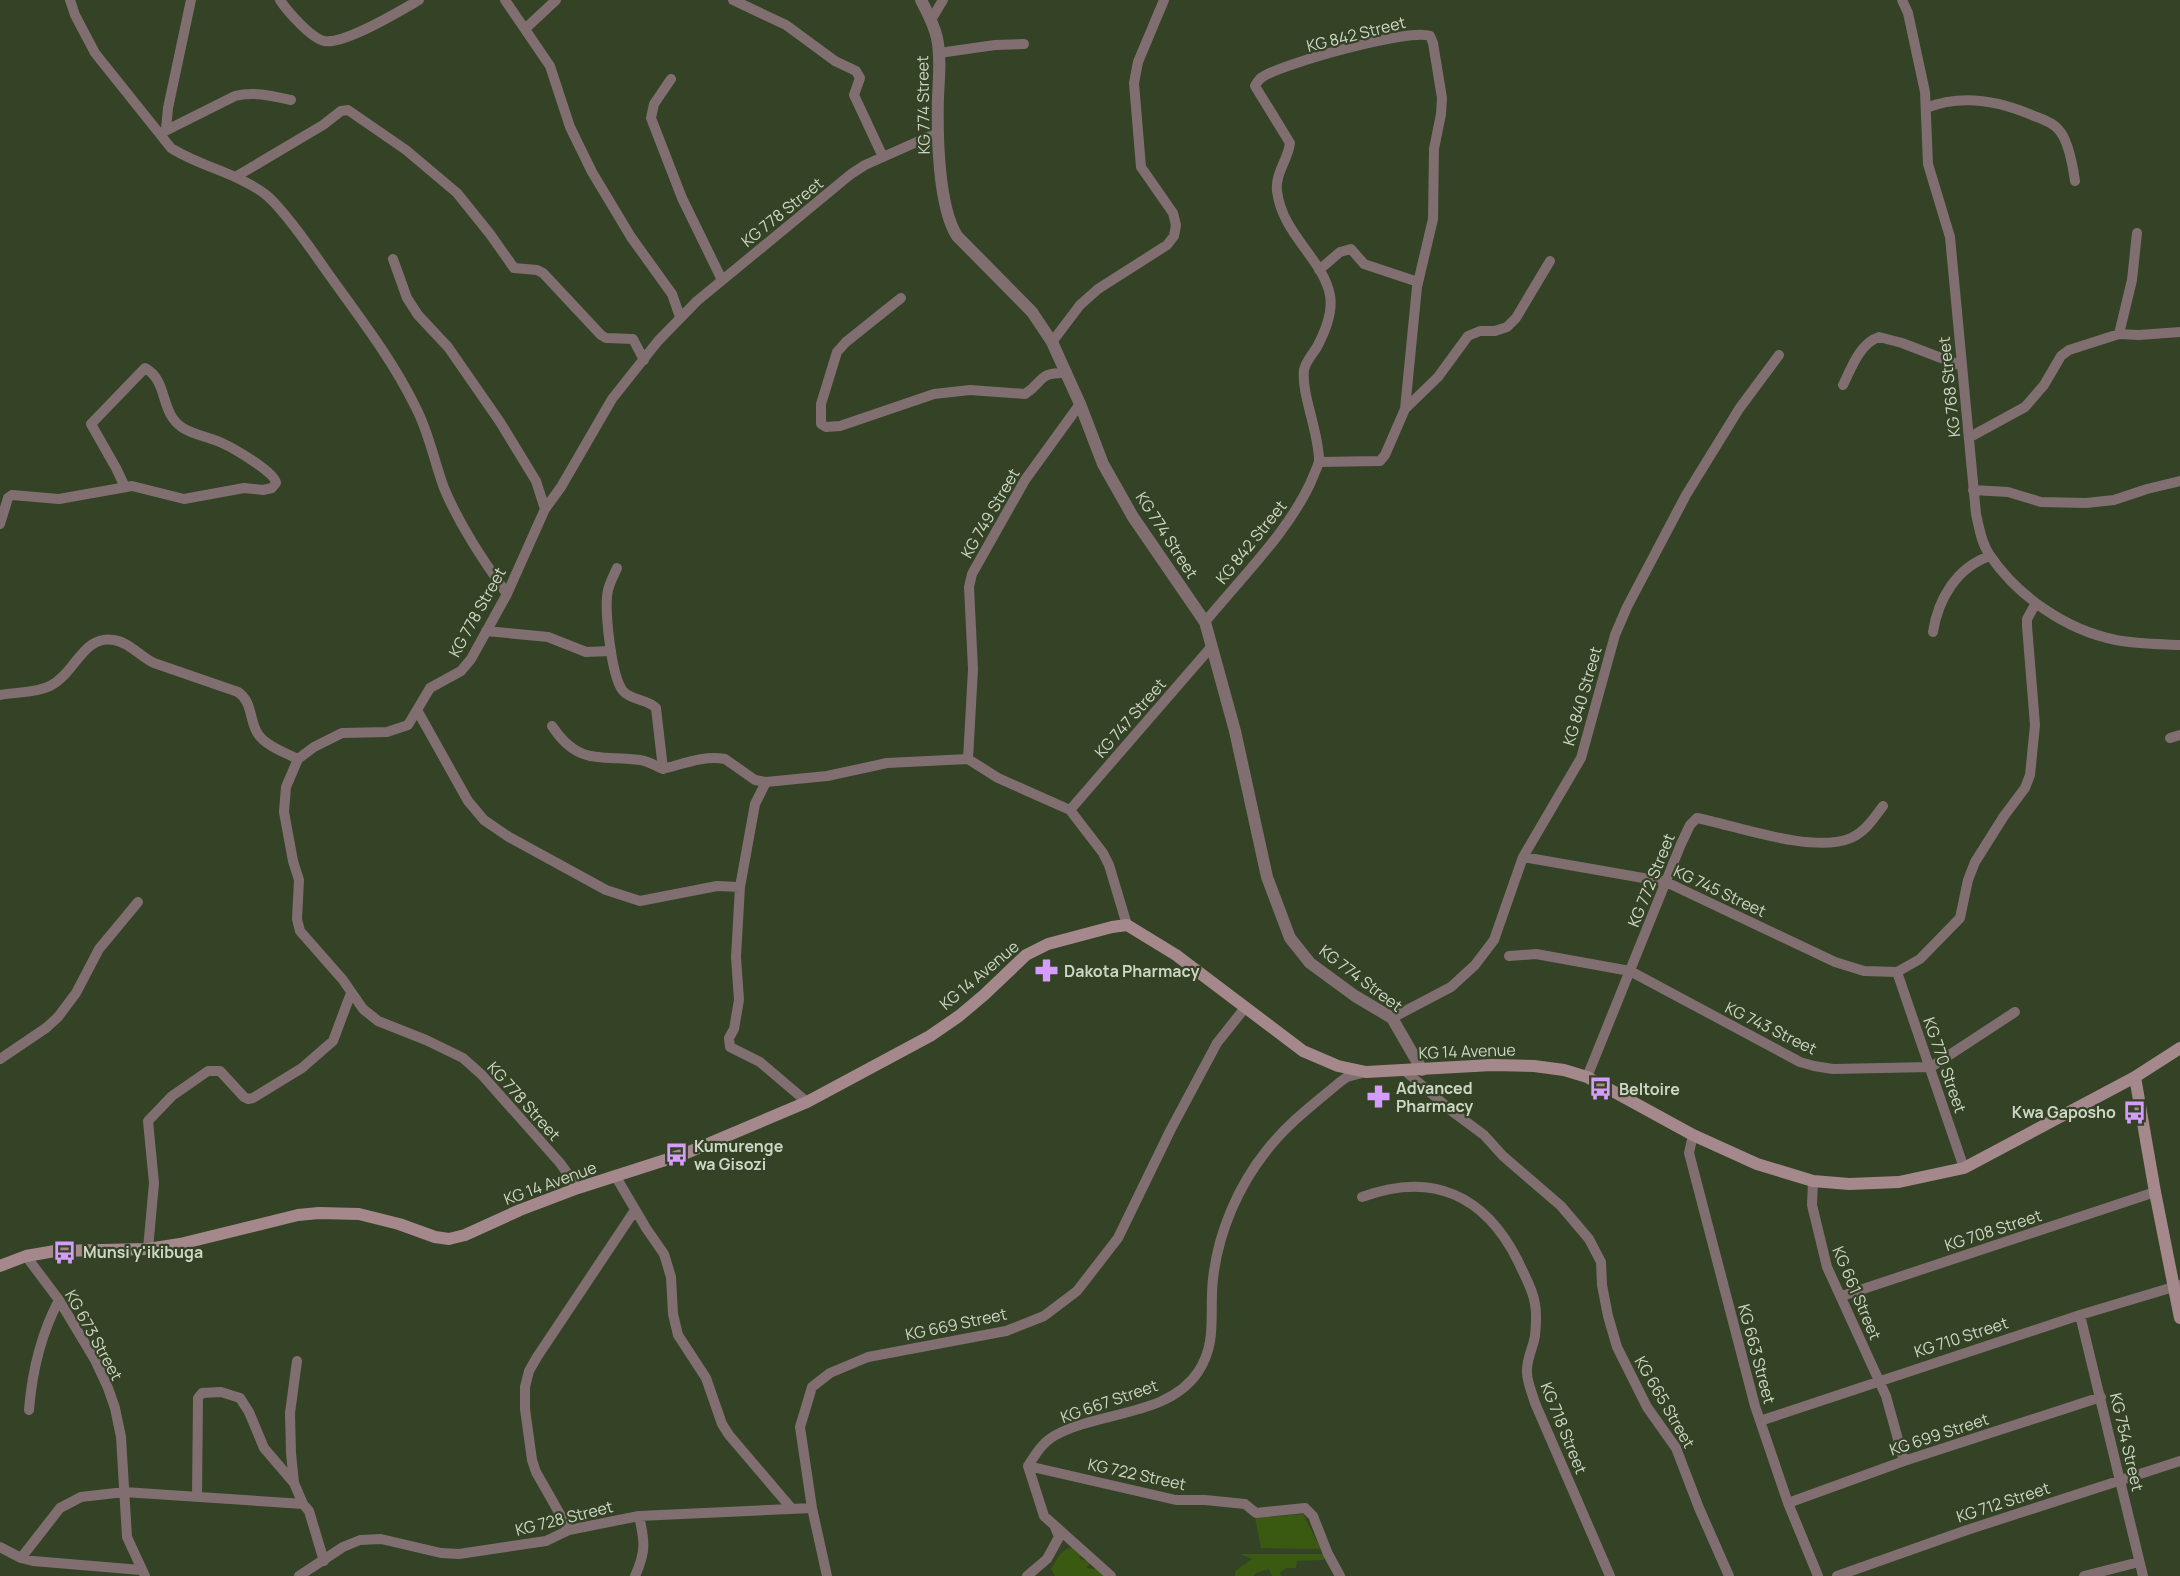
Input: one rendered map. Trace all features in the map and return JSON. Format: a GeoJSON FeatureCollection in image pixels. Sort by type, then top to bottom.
{"type":"FeatureCollection","features":[{"type":"Feature","properties":{"kind":"main road","name":"KG 14 Avenue"},"geometry":{"type":"LineString","coordinates":[[0,1266],[26,1256],[76,1250],[148,1249],[180,1245],[298,1215],[320,1213],[359,1214],[399,1224],[435,1237],[449,1239],[465,1235],[520,1210],[578,1188],[684,1154],[807,1102],[930,1036],[959,1016],[1026,955],[1048,944],[1075,936],[1126,926],[1176,956],[1303,1051],[1338,1066],[1366,1072],[1492,1065],[1534,1065],[1564,1070],[1587,1077],[1693,1135],[1756,1164],[1814,1181],[1881,1184],[1918,1179],[1964,1168],[2135,1077],[2180,1048]]}},
{"type":"Feature","properties":{"kind":"main road"},"geometry":{"type":"LineString","coordinates":[[2135,1077],[2155,1192],[2177,1286],[2180,1318]]}},
{"type":"Feature","properties":{"kind":"street"},"geometry":{"type":"LineString","coordinates":[[70,0],[75,15],[95,53],[164,131],[171,148],[181,155],[237,176],[268,196],[320,262],[395,370],[424,425],[443,486],[453,509],[507,594]]}},
{"type":"Feature","properties":{"kind":"street"},"geometry":{"type":"LineString","coordinates":[[164,131],[191,0]]}},
{"type":"Feature","properties":{"kind":"street"},"geometry":{"type":"LineString","coordinates":[[280,0],[314,36],[331,42],[349,37],[419,0]]}},
{"type":"Feature","properties":{"kind":"street"},"geometry":{"type":"LineString","coordinates":[[505,0],[550,66],[570,127],[592,172],[631,237],[672,294],[680,317]]}},
{"type":"Feature","properties":{"kind":"street"},"geometry":{"type":"LineString","coordinates":[[526,28],[556,0]]}},
{"type":"Feature","properties":{"kind":"street"},"geometry":{"type":"LineString","coordinates":[[733,0],[786,25],[835,61],[856,71],[860,78],[854,95],[883,157]]}},
{"type":"Feature","properties":{"kind":"street","name":"KG 774 Street"},"geometry":{"type":"LineString","coordinates":[[921,0],[931,20],[939,53],[937,132],[945,206],[950,224],[957,236],[1032,312],[1052,342],[1080,404],[1103,464],[1133,517],[1205,622],[1235,731],[1268,878],[1290,938],[1310,963],[1355,996],[1392,1018],[1422,1070]]}},
{"type":"Feature","properties":{"kind":"street"},"geometry":{"type":"LineString","coordinates":[[931,20],[943,0]]}},
{"type":"Feature","properties":{"kind":"street"},"geometry":{"type":"LineString","coordinates":[[1052,342],[1080,305],[1098,289],[1167,245],[1174,236],[1176,225],[1173,213],[1141,167],[1134,83],[1138,62],[1164,0]]}},
{"type":"Feature","properties":{"kind":"street","name":"KG 768 Street"},"geometry":{"type":"LineString","coordinates":[[1902,0],[1908,13],[1923,81],[1928,164],[1950,237],[1970,437],[1973,490],[1981,536],[1990,556],[2018,587],[2061,620],[2116,640],[2180,645]]}},
{"type":"Feature","properties":{"kind":"street","name":"KG 842 Street"},"geometry":{"type":"LineString","coordinates":[[1205,622],[1293,516],[1305,496],[1319,462],[1304,378],[1307,360],[1324,332],[1330,309],[1330,296],[1319,270],[1293,233],[1283,213],[1277,190],[1278,174],[1290,143],[1255,86],[1265,76],[1332,51],[1408,35],[1430,36],[1438,70],[1442,114],[1434,149],[1433,219],[1418,282]]}},
{"type":"Feature","properties":{"kind":"street"},"geometry":{"type":"LineString","coordinates":[[939,53],[983,46],[1024,44]]}},
{"type":"Feature","properties":{"kind":"street"},"geometry":{"type":"LineString","coordinates":[[671,78],[654,104],[651,118],[682,198],[722,280]]}},
{"type":"Feature","properties":{"kind":"street"},"geometry":{"type":"LineString","coordinates":[[164,131],[244,93],[291,100]]}},
{"type":"Feature","properties":{"kind":"street"},"geometry":{"type":"LineString","coordinates":[[1926,108],[1939,103],[1976,100],[2024,111],[2052,123],[2061,132],[2072,163],[2075,181]]}},
{"type":"Feature","properties":{"kind":"street"},"geometry":{"type":"LineString","coordinates":[[237,176],[323,125],[341,111],[348,110],[406,150],[457,194],[514,268],[540,271],[601,335],[606,338],[633,339],[644,360]]}},
{"type":"Feature","properties":{"kind":"street","name":"KG 778 Street"},"geometry":{"type":"LineString","coordinates":[[578,1188],[482,1075],[463,1058],[378,1021],[363,1009],[328,961],[300,931],[297,919],[299,880],[284,812],[286,788],[298,759],[315,747],[342,733],[399,730],[412,722],[430,688],[461,671],[471,659],[507,594],[545,509],[561,487],[612,399],[680,317],[851,174],[865,165],[937,132]]}},
{"type":"Feature","properties":{"kind":"street"},"geometry":{"type":"LineString","coordinates":[[2119,334],[2132,280],[2137,233]]}},
{"type":"Feature","properties":{"kind":"street"},"geometry":{"type":"LineString","coordinates":[[1319,270],[1340,252],[1351,249],[1364,264],[1418,282],[1405,410],[1385,455],[1380,461],[1319,462]]}},
{"type":"Feature","properties":{"kind":"street"},"geometry":{"type":"LineString","coordinates":[[393,259],[407,298],[426,326],[453,354],[500,422],[536,481],[545,509]]}},
{"type":"Feature","properties":{"kind":"street"},"geometry":{"type":"LineString","coordinates":[[1405,410],[1438,377],[1468,336],[1480,331],[1496,331],[1508,327],[1516,318],[1550,261]]}},
{"type":"Feature","properties":{"kind":"street"},"geometry":{"type":"LineString","coordinates":[[901,298],[846,342],[837,352],[821,404],[821,424],[826,427],[840,426],[934,394],[970,390],[1025,394],[1044,375],[1054,372],[1067,373]]}},
{"type":"Feature","properties":{"kind":"street"},"geometry":{"type":"LineString","coordinates":[[1970,437],[2025,407],[2044,385],[2061,356],[2085,344],[2119,334],[2180,332]]}},
{"type":"Feature","properties":{"kind":"street"},"geometry":{"type":"LineString","coordinates":[[1844,385],[1858,357],[1868,344],[1879,337],[1902,343],[1962,366]]}},
{"type":"Feature","properties":{"kind":"street","name":"KG 840 Street"},"geometry":{"type":"LineString","coordinates":[[1392,1018],[1451,987],[1475,965],[1494,940],[1523,857],[1581,758],[1615,635],[1627,607],[1686,495],[1739,409],[1779,354]]}},
{"type":"Feature","properties":{"kind":"street"},"geometry":{"type":"LineString","coordinates":[[0,524],[8,498],[12,495],[59,499],[125,487],[145,489],[184,499],[244,488],[263,490],[272,488],[276,483],[276,478],[222,443],[180,426],[168,413],[158,380],[145,368],[91,424],[125,487]]}},
{"type":"Feature","properties":{"kind":"street","name":"KG 749 Street"},"geometry":{"type":"LineString","coordinates":[[968,759],[973,669],[969,587],[972,574],[1025,480],[1080,404]]}},
{"type":"Feature","properties":{"kind":"street"},"geometry":{"type":"LineString","coordinates":[[1973,490],[2008,492],[2041,502],[2101,502],[2180,482]]}},
{"type":"Feature","properties":{"kind":"street"},"geometry":{"type":"LineString","coordinates":[[1933,632],[1939,608],[1949,588],[1976,564],[1990,556]]}},
{"type":"Feature","properties":{"kind":"street"},"geometry":{"type":"LineString","coordinates":[[617,568],[607,597],[614,672],[624,692],[656,708],[663,769]]}},
{"type":"Feature","properties":{"kind":"street"},"geometry":{"type":"LineString","coordinates":[[1897,972],[1920,959],[1960,918],[1968,880],[1975,862],[2025,788],[2030,775],[2035,725],[2027,619],[2036,603]]}},
{"type":"Feature","properties":{"kind":"street"},"geometry":{"type":"LineString","coordinates":[[486,631],[548,637],[586,652],[611,651]]}},
{"type":"Feature","properties":{"kind":"street"},"geometry":{"type":"LineString","coordinates":[[0,694],[51,686],[65,676],[89,645],[104,640],[115,640],[129,646],[143,658],[154,663],[238,692],[244,696],[257,734],[298,759]]}},
{"type":"Feature","properties":{"kind":"street","name":"KG 747 Street"},"geometry":{"type":"LineString","coordinates":[[1070,810],[1212,646]]}},
{"type":"Feature","properties":{"kind":"street"},"geometry":{"type":"LineString","coordinates":[[417,710],[468,801],[484,820],[509,837],[606,890],[640,901],[717,886],[740,886]]}},
{"type":"Feature","properties":{"kind":"street"},"geometry":{"type":"LineString","coordinates":[[552,726],[560,738],[589,757],[642,760],[663,769],[704,758],[719,758],[725,759],[755,780],[766,782],[836,775],[887,763],[968,759],[998,778],[1070,810],[1109,865],[1126,926]]}},
{"type":"Feature","properties":{"kind":"street"},"geometry":{"type":"LineString","coordinates":[[766,782],[755,804],[740,886],[736,957],[739,1000],[734,1029],[729,1038],[730,1047],[760,1062],[807,1102]]}},
{"type":"Feature","properties":{"kind":"street","name":"KG 772 Street"},"geometry":{"type":"LineString","coordinates":[[1587,1077],[1681,844],[1690,825],[1697,818],[1804,842],[1827,842],[1851,838],[1862,831],[1883,806]]}},
{"type":"Feature","properties":{"kind":"street","name":"KG 745 Street"},"geometry":{"type":"LineString","coordinates":[[1523,857],[1666,882],[1835,962],[1864,971],[1897,972]]}},
{"type":"Feature","properties":{"kind":"street"},"geometry":{"type":"LineString","coordinates":[[0,1059],[46,1028],[58,1017],[76,993],[99,949],[138,902]]}},
{"type":"Feature","properties":{"kind":"street","name":"KG 743 Street"},"geometry":{"type":"LineString","coordinates":[[1509,956],[1536,954],[1630,971],[1800,1062],[1814,1066],[1833,1069],[1931,1067]]}},
{"type":"Feature","properties":{"kind":"street","name":"KG 770 Street"},"geometry":{"type":"LineString","coordinates":[[1897,972],[1964,1168]]}},
{"type":"Feature","properties":{"kind":"street"},"geometry":{"type":"LineString","coordinates":[[148,1249],[154,1183],[148,1130],[148,1121],[152,1115],[172,1096],[208,1071],[220,1071],[244,1097],[254,1098],[302,1068],[333,1041],[351,993]]}},
{"type":"Feature","properties":{"kind":"street","name":"KG 669 Street"},"geometry":{"type":"LineString","coordinates":[[826,1576],[812,1508],[800,1427],[812,1387],[830,1373],[868,1357],[1006,1331],[1044,1316],[1077,1291],[1118,1238],[1171,1129],[1217,1043],[1244,1009]]}},
{"type":"Feature","properties":{"kind":"street"},"geometry":{"type":"LineString","coordinates":[[1931,1067],[2015,1012]]}},
{"type":"Feature","properties":{"kind":"street","name":"KG 665 Street"},"geometry":{"type":"LineString","coordinates":[[1404,1070],[1484,1135],[1503,1156],[1562,1206],[1589,1239],[1601,1262],[1606,1306],[1617,1347],[1647,1407],[1676,1448],[1729,1576]]}},
{"type":"Feature","properties":{"kind":"street","name":"KG 667 Street"},"geometry":{"type":"LineString","coordinates":[[1028,1467],[1035,1454],[1054,1436],[1156,1403],[1175,1392],[1198,1372],[1210,1349],[1213,1282],[1226,1224],[1243,1185],[1267,1149],[1297,1119],[1347,1077],[1366,1072]]}},
{"type":"Feature","properties":{"kind":"street","name":"KG 663 Street"},"geometry":{"type":"LineString","coordinates":[[1693,1135],[1689,1153],[1751,1394],[1788,1503],[1818,1576]]}},
{"type":"Feature","properties":{"kind":"street"},"geometry":{"type":"LineString","coordinates":[[616,1177],[668,1263],[673,1314],[678,1335],[706,1378],[722,1424],[792,1509]]}},
{"type":"Feature","properties":{"kind":"street","name":"KG 661 Street"},"geometry":{"type":"LineString","coordinates":[[1814,1181],[1812,1205],[1819,1240],[1832,1282],[1842,1296],[1880,1380],[1904,1461]]}},
{"type":"Feature","properties":{"kind":"street","name":"KG 718 Street"},"geometry":{"type":"LineString","coordinates":[[1362,1197],[1393,1187],[1409,1186],[1426,1186],[1451,1192],[1482,1212],[1495,1225],[1512,1249],[1533,1294],[1536,1307],[1535,1336],[1527,1364],[1527,1377],[1535,1403],[1610,1576]]}},
{"type":"Feature","properties":{"kind":"street","name":"KG 708 Street"},"geometry":{"type":"LineString","coordinates":[[1842,1296],[2155,1192]]}},
{"type":"Feature","properties":{"kind":"street"},"geometry":{"type":"LineString","coordinates":[[569,1530],[536,1472],[525,1409],[525,1387],[529,1371],[537,1357],[635,1210]]}},
{"type":"Feature","properties":{"kind":"street","name":"KG 673 Street"},"geometry":{"type":"LineString","coordinates":[[26,1256],[59,1300],[95,1360],[112,1398],[121,1437],[127,1537],[143,1573]]}},
{"type":"Feature","properties":{"kind":"street","name":"KG 710 Street"},"geometry":{"type":"LineString","coordinates":[[1760,1421],[2080,1315],[2177,1286]]}},
{"type":"Feature","properties":{"kind":"street"},"geometry":{"type":"LineString","coordinates":[[29,1410],[34,1371],[48,1321],[59,1300]]}},
{"type":"Feature","properties":{"kind":"street","name":"KG 754 Street"},"geometry":{"type":"LineString","coordinates":[[2080,1315],[2143,1576]]}},
{"type":"Feature","properties":{"kind":"street"},"geometry":{"type":"LineString","coordinates":[[294,1483],[290,1413],[297,1361]]}},
{"type":"Feature","properties":{"kind":"street"},"geometry":{"type":"LineString","coordinates":[[197,1497],[198,1398],[202,1393],[220,1392],[240,1398],[249,1412],[264,1448],[294,1483],[303,1504],[309,1511],[324,1561]]}},
{"type":"Feature","properties":{"kind":"street","name":"KG 699 Street"},"geometry":{"type":"LineString","coordinates":[[1788,1503],[1904,1461],[2101,1397]]}},
{"type":"Feature","properties":{"kind":"street","name":"KG 712 Street"},"geometry":{"type":"LineString","coordinates":[[1837,1576],[1945,1537],[2180,1461]]}},
{"type":"Feature","properties":{"kind":"street"},"geometry":{"type":"LineString","coordinates":[[1027,1576],[1047,1559],[1059,1538],[1054,1525],[1044,1516],[1028,1467]]}},
{"type":"Feature","properties":{"kind":"street","name":"KG 722 Street"},"geometry":{"type":"LineString","coordinates":[[1028,1467],[1176,1500],[1245,1504],[1256,1513],[1305,1508],[1313,1516],[1328,1554],[1340,1576]]}},
{"type":"Feature","properties":{"kind":"street"},"geometry":{"type":"LineString","coordinates":[[21,1558],[60,1508],[81,1497],[124,1492],[303,1504]]}},
{"type":"Feature","properties":{"kind":"street","name":"KG 728 Street"},"geometry":{"type":"LineString","coordinates":[[299,1576],[343,1547],[360,1540],[381,1539],[431,1551],[459,1554],[546,1541],[569,1530],[639,1516],[812,1508]]}},
{"type":"Feature","properties":{"kind":"street"},"geometry":{"type":"LineString","coordinates":[[635,1576],[644,1552],[645,1542],[639,1516]]}},
{"type":"Feature","properties":{"kind":"street"},"geometry":{"type":"LineString","coordinates":[[1044,1516],[1111,1576]]}},
{"type":"Feature","properties":{"kind":"street"},"geometry":{"type":"LineString","coordinates":[[0,1547],[21,1558],[143,1573]]}},
{"type":"Feature","properties":{"kind":"street"},"geometry":{"type":"LineString","coordinates":[[2084,1576],[2139,1562]]}},
{"type":"Feature","properties":{"kind":"green space"},"geometry":{"type":"Polygon","coordinates":[[[1303,1514],[1321,1549],[1261,1548],[1255,1518],[1303,1514]]]}},
{"type":"Feature","properties":{"kind":"green space"},"geometry":{"type":"Polygon","coordinates":[[[1080,1546],[1082,1550],[1080,1559],[1092,1562],[1086,1568],[1100,1567],[1105,1576],[1055,1576],[1051,1569],[1059,1556],[1069,1548],[1080,1546]]]}},
{"type":"Feature","properties":{"kind":"green space"},"geometry":{"type":"Polygon","coordinates":[[[1240,1554],[1325,1554],[1324,1560],[1297,1561],[1296,1568],[1286,1568],[1279,1573],[1282,1576],[1272,1576],[1269,1569],[1253,1576],[1235,1576],[1235,1571],[1252,1559],[1240,1554]]]}},
{"type":"Feature","properties":{"kind":"place","name":"Dakota Pharmacy"},"geometry":{"type":"Point","coordinates":[1046,971]}},
{"type":"Feature","properties":{"kind":"place","name":"Beltoire"},"geometry":{"type":"Point","coordinates":[1601,1089]}},
{"type":"Feature","properties":{"kind":"place","name":"Advanced Pharmacy"},"geometry":{"type":"Point","coordinates":[1378,1097]}},
{"type":"Feature","properties":{"kind":"place","name":"Kwa Gaposho"},"geometry":{"type":"Point","coordinates":[2134,1112]}},
{"type":"Feature","properties":{"kind":"place","name":"Kumurenge wa Gisozi"},"geometry":{"type":"Point","coordinates":[676,1155]}},
{"type":"Feature","properties":{"kind":"place","name":"Munsi y'ikibuga"},"geometry":{"type":"Point","coordinates":[65,1252]}}]}
